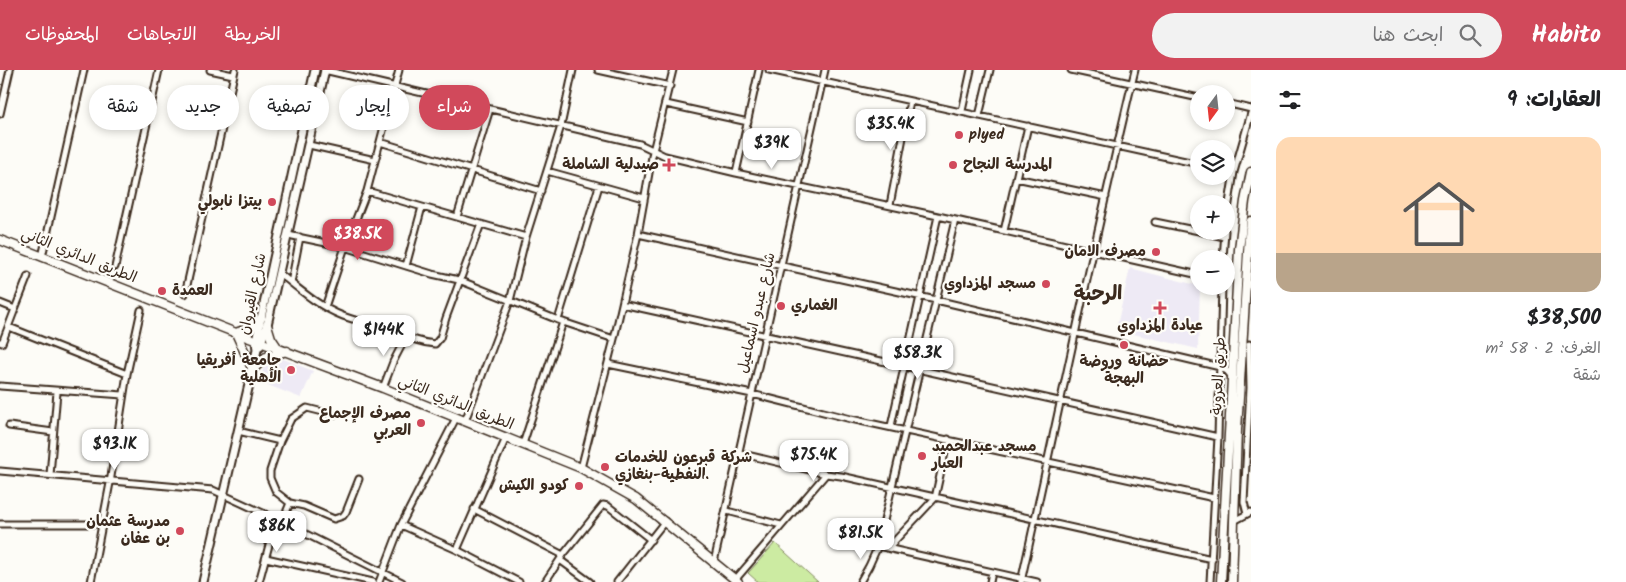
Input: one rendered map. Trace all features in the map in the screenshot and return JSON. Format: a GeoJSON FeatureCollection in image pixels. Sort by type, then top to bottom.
{"type":"FeatureCollection","features":[{"type":"Feature","properties":{"kind":"main road","name":"شارع القيروان"},"geometry":{"type":"LineString","coordinates":[[203,582],[259,341],[261,318],[315,70]]}},
{"type":"Feature","properties":{"kind":"main road"},"geometry":{"type":"LineString","coordinates":[[259,341],[267,325],[324,70]]}},
{"type":"Feature","properties":{"kind":"main road","name":"طريق العروبة"},"geometry":{"type":"LineString","coordinates":[[1221,582],[1240,241],[1251,172]]}},
{"type":"Feature","properties":{"kind":"main road","name":"طريق العروبة"},"geometry":{"type":"LineString","coordinates":[[1232,582],[1237,430],[1251,221]]}},
{"type":"Feature","properties":{"kind":"main road","name":"الطريق الدائري الثاني"},"geometry":{"type":"LineString","coordinates":[[0,240],[236,333],[383,388],[580,468],[636,499],[736,581]]}},
{"type":"Feature","properties":{"kind":"main road"},"geometry":{"type":"LineString","coordinates":[[261,318],[252,327],[236,333],[252,370],[266,357],[287,351]]}},
{"type":"Feature","properties":{"kind":"main road"},"geometry":{"type":"LineString","coordinates":[[267,325],[271,338],[277,347]]}},
{"type":"Feature","properties":{"kind":"street"},"geometry":{"type":"LineString","coordinates":[[0,114],[10,70]]}},
{"type":"Feature","properties":{"kind":"street"},"geometry":{"type":"LineString","coordinates":[[42,257],[84,70]]}},
{"type":"Feature","properties":{"kind":"street"},"geometry":{"type":"LineString","coordinates":[[115,267],[159,70]]}},
{"type":"Feature","properties":{"kind":"street"},"geometry":{"type":"LineString","coordinates":[[185,294],[234,73],[210,70]]}},
{"type":"Feature","properties":{"kind":"street"},"geometry":{"type":"LineString","coordinates":[[324,70],[341,72],[390,85]]}},
{"type":"Feature","properties":{"kind":"street"},"geometry":{"type":"LineString","coordinates":[[394,85],[399,70]]}},
{"type":"Feature","properties":{"kind":"street"},"geometry":{"type":"LineString","coordinates":[[465,421],[510,301],[526,238],[561,126],[573,70]]}},
{"type":"Feature","properties":{"kind":"street"},"geometry":{"type":"LineString","coordinates":[[598,70],[670,86]]}},
{"type":"Feature","properties":{"kind":"street"},"geometry":{"type":"LineString","coordinates":[[580,468],[614,339],[638,234],[653,151],[673,70]]}},
{"type":"Feature","properties":{"kind":"street"},"geometry":{"type":"LineString","coordinates":[[736,173],[759,70]]}},
{"type":"Feature","properties":{"kind":"street"},"geometry":{"type":"LineString","coordinates":[[769,70],[1190,162]]}},
{"type":"Feature","properties":{"kind":"street","name":"شارع عبدو اسماعيل"},"geometry":{"type":"LineString","coordinates":[[714,562],[825,70]]}},
{"type":"Feature","properties":{"kind":"street"},"geometry":{"type":"LineString","coordinates":[[962,111],[971,70]]}},
{"type":"Feature","properties":{"kind":"street"},"geometry":{"type":"LineString","coordinates":[[979,116],[990,70]]}},
{"type":"Feature","properties":{"kind":"street"},"geometry":{"type":"LineString","coordinates":[[1071,70],[1190,96]]}},
{"type":"Feature","properties":{"kind":"street"},"geometry":{"type":"LineString","coordinates":[[1021,580],[1092,251],[1135,70]]}},
{"type":"Feature","properties":{"kind":"street"},"geometry":{"type":"LineString","coordinates":[[890,205],[910,101]]}},
{"type":"Feature","properties":{"kind":"street"},"geometry":{"type":"LineString","coordinates":[[666,104],[748,122]]}},
{"type":"Feature","properties":{"kind":"street"},"geometry":{"type":"LineString","coordinates":[[1235,105],[1251,108]]}},
{"type":"Feature","properties":{"kind":"street"},"geometry":{"type":"LineString","coordinates":[[490,109],[644,145],[664,156],[736,173],[890,205],[1190,273]]}},
{"type":"Feature","properties":{"kind":"street"},"geometry":{"type":"LineString","coordinates":[[1235,169],[1251,113]]}},
{"type":"Feature","properties":{"kind":"street"},"geometry":{"type":"LineString","coordinates":[[1004,231],[1028,126]]}},
{"type":"Feature","properties":{"kind":"street"},"geometry":{"type":"LineString","coordinates":[[325,307],[367,191],[383,130]]}},
{"type":"Feature","properties":{"kind":"street"},"geometry":{"type":"LineString","coordinates":[[457,217],[483,130]]}},
{"type":"Feature","properties":{"kind":"street"},"geometry":{"type":"LineString","coordinates":[[380,142],[541,191]]}},
{"type":"Feature","properties":{"kind":"street"},"geometry":{"type":"LineString","coordinates":[[308,144],[375,160]]}},
{"type":"Feature","properties":{"kind":"street"},"geometry":{"type":"LineString","coordinates":[[547,171],[644,198]]}},
{"type":"Feature","properties":{"kind":"street"},"geometry":{"type":"LineString","coordinates":[[1016,178],[1106,197]]}},
{"type":"Feature","properties":{"kind":"street"},"geometry":{"type":"LineString","coordinates":[[523,444],[561,321],[598,186]]}},
{"type":"Feature","properties":{"kind":"street"},"geometry":{"type":"LineString","coordinates":[[367,191],[526,238]]}},
{"type":"Feature","properties":{"kind":"street"},"geometry":{"type":"LineString","coordinates":[[406,266],[422,207]]}},
{"type":"Feature","properties":{"kind":"street"},"geometry":{"type":"LineString","coordinates":[[892,426],[938,216]]}},
{"type":"Feature","properties":{"kind":"street"},"geometry":{"type":"LineString","coordinates":[[860,582],[878,546],[955,220]]}},
{"type":"Feature","properties":{"kind":"street"},"geometry":{"type":"LineString","coordinates":[[1155,222],[1190,229]]}},
{"type":"Feature","properties":{"kind":"street"},"geometry":{"type":"LineString","coordinates":[[279,273],[325,307],[344,316],[390,330],[426,344],[435,344],[440,338],[459,280],[481,224]]}},
{"type":"Feature","properties":{"kind":"street"},"geometry":{"type":"LineString","coordinates":[[638,234],[920,296],[1220,367],[1227,371],[1232,379]]}},
{"type":"Feature","properties":{"kind":"street"},"geometry":{"type":"LineString","coordinates":[[288,235],[346,247],[432,274],[459,280],[561,321],[614,339]]}},
{"type":"Feature","properties":{"kind":"street"},"geometry":{"type":"LineString","coordinates":[[291,282],[300,237]]}},
{"type":"Feature","properties":{"kind":"street"},"geometry":{"type":"LineString","coordinates":[[1,345],[28,276]]}},
{"type":"Feature","properties":{"kind":"street"},"geometry":{"type":"LineString","coordinates":[[1210,582],[1218,437],[1222,295]]}},
{"type":"Feature","properties":{"kind":"street"},"geometry":{"type":"LineString","coordinates":[[0,303],[15,310]]}},
{"type":"Feature","properties":{"kind":"street"},"geometry":{"type":"LineString","coordinates":[[622,304],[1218,437]]}},
{"type":"Feature","properties":{"kind":"street"},"geometry":{"type":"LineString","coordinates":[[90,582],[110,480],[127,374],[141,310]]}},
{"type":"Feature","properties":{"kind":"street"},"geometry":{"type":"LineString","coordinates":[[9,326],[127,374]]}},
{"type":"Feature","properties":{"kind":"street"},"geometry":{"type":"LineString","coordinates":[[383,388],[392,362],[406,337]]}},
{"type":"Feature","properties":{"kind":"street"},"geometry":{"type":"LineString","coordinates":[[1234,521],[1249,513],[1244,502],[1250,388],[1249,344]]}},
{"type":"Feature","properties":{"kind":"street"},"geometry":{"type":"LineString","coordinates":[[608,364],[752,394],[840,416],[1048,460],[1214,498]]}},
{"type":"Feature","properties":{"kind":"street"},"geometry":{"type":"LineString","coordinates":[[0,386],[123,396]]}},
{"type":"Feature","properties":{"kind":"street"},"geometry":{"type":"LineString","coordinates":[[50,475],[57,392]]}},
{"type":"Feature","properties":{"kind":"street"},"geometry":{"type":"LineString","coordinates":[[335,414],[307,408],[291,419],[280,441],[270,471],[270,478],[276,492],[290,503],[304,506],[334,519],[339,518],[346,512],[359,479]]}},
{"type":"Feature","properties":{"kind":"street"},"geometry":{"type":"LineString","coordinates":[[379,582],[401,525],[456,418]]}},
{"type":"Feature","properties":{"kind":"street"},"geometry":{"type":"LineString","coordinates":[[9,426],[54,432]]}},
{"type":"Feature","properties":{"kind":"street"},"geometry":{"type":"LineString","coordinates":[[238,431],[280,441]]}},
{"type":"Feature","properties":{"kind":"street"},"geometry":{"type":"LineString","coordinates":[[457,550],[506,438]]}},
{"type":"Feature","properties":{"kind":"street"},"geometry":{"type":"LineString","coordinates":[[888,548],[935,498],[948,439]]}},
{"type":"Feature","properties":{"kind":"street"},"geometry":{"type":"LineString","coordinates":[[739,453],[1212,559]]}},
{"type":"Feature","properties":{"kind":"street"},"geometry":{"type":"LineString","coordinates":[[0,471],[213,490],[402,582]]}},
{"type":"Feature","properties":{"kind":"street"},"geometry":{"type":"LineString","coordinates":[[736,581],[826,474]]}},
{"type":"Feature","properties":{"kind":"street"},"geometry":{"type":"LineString","coordinates":[[282,522],[290,503]]}},
{"type":"Feature","properties":{"kind":"street"},"geometry":{"type":"LineString","coordinates":[[544,582],[603,505],[608,506],[651,540]]}},
{"type":"Feature","properties":{"kind":"street"},"geometry":{"type":"LineString","coordinates":[[474,509],[561,558],[590,582]]}},
{"type":"Feature","properties":{"kind":"street"},"geometry":{"type":"LineString","coordinates":[[727,511],[781,526]]}},
{"type":"Feature","properties":{"kind":"street"},"geometry":{"type":"LineString","coordinates":[[259,582],[276,519]]}},
{"type":"Feature","properties":{"kind":"street"},"geometry":{"type":"LineString","coordinates":[[617,582],[665,522]]}},
{"type":"Feature","properties":{"kind":"street"},"geometry":{"type":"LineString","coordinates":[[0,524],[102,524]]}},
{"type":"Feature","properties":{"kind":"street"},"geometry":{"type":"LineString","coordinates":[[401,525],[457,550],[519,582]]}},
{"type":"Feature","properties":{"kind":"street"},"geometry":{"type":"LineString","coordinates":[[878,546],[1021,580],[1037,582]]}},
{"type":"Feature","properties":{"kind":"street"},"geometry":{"type":"LineString","coordinates":[[266,558],[373,582]]}},
{"type":"Feature","properties":{"kind":"street"},"geometry":{"type":"LineString","coordinates":[[990,582],[992,572]]}},
{"type":"Feature","properties":{"kind":"shaded area","name":"عيادة المزداوي"},"geometry":{"type":"Polygon","coordinates":[[[1130,268],[1190,283],[1190,295],[1200,295],[1198,349],[1116,330],[1130,268]]]}},
{"type":"Feature","properties":{"kind":"shaded area"},"geometry":{"type":"Polygon","coordinates":[[[281,358],[313,371],[301,398],[260,382],[263,369],[272,359],[281,358]]]}},
{"type":"Feature","properties":{"kind":"green space"},"geometry":{"type":"Polygon","coordinates":[[[775,543],[818,582],[758,582],[748,573],[775,543]]]}},
{"type":"Feature","properties":{"kind":"place","name":"plyed"},"geometry":{"type":"Point","coordinates":[959,135]}},
{"type":"Feature","properties":{"kind":"place","name":"صيدلية الشاملة"},"geometry":{"type":"Point","coordinates":[669,165]}},
{"type":"Feature","properties":{"kind":"place","name":"المدرسة النجاح"},"geometry":{"type":"Point","coordinates":[953,165]}},
{"type":"Feature","properties":{"kind":"place","name":"بيتزا نابولي"},"geometry":{"type":"Point","coordinates":[272,202]}},
{"type":"Feature","properties":{"kind":"place","name":"مصرف الامان"},"geometry":{"type":"Point","coordinates":[1156,252]}},
{"type":"Feature","properties":{"kind":"place","name":"مسجد المزداوي"},"geometry":{"type":"Point","coordinates":[1046,284]}},
{"type":"Feature","properties":{"kind":"place","name":"العمدة"},"geometry":{"type":"Point","coordinates":[162,291]}},
{"type":"Feature","properties":{"kind":"place","name":"الغماري"},"geometry":{"type":"Point","coordinates":[781,306]}},
{"type":"Feature","properties":{"kind":"place","name":"عيادة المزداوي"},"geometry":{"type":"Point","coordinates":[1160,308]}},
{"type":"Feature","properties":{"kind":"place","name":"حضانة وروضة البهجة"},"geometry":{"type":"Point","coordinates":[1124,345]}},
{"type":"Feature","properties":{"kind":"place","name":"جامعة أفريقيا الأهلية"},"geometry":{"type":"Point","coordinates":[291,370]}},
{"type":"Feature","properties":{"kind":"place","name":"مصرف الإجماع العربي"},"geometry":{"type":"Point","coordinates":[421,423]}},
{"type":"Feature","properties":{"kind":"place","name":"مسجد عبدالحميد العبار"},"geometry":{"type":"Point","coordinates":[922,456]}},
{"type":"Feature","properties":{"kind":"place","name":"شركة قبرعون للخدمات النفطية-بنغازي."},"geometry":{"type":"Point","coordinates":[605,467]}},
{"type":"Feature","properties":{"kind":"place","name":"كودو الكيش"},"geometry":{"type":"Point","coordinates":[579,486]}},
{"type":"Feature","properties":{"kind":"place","name":"مدرسة عثمان بن عفان"},"geometry":{"type":"Point","coordinates":[180,531]}},
{"type":"Feature","properties":{"kind":"district","name":"الرحبة"},"geometry":{"type":"Point","coordinates":[1098,295]}}]}
